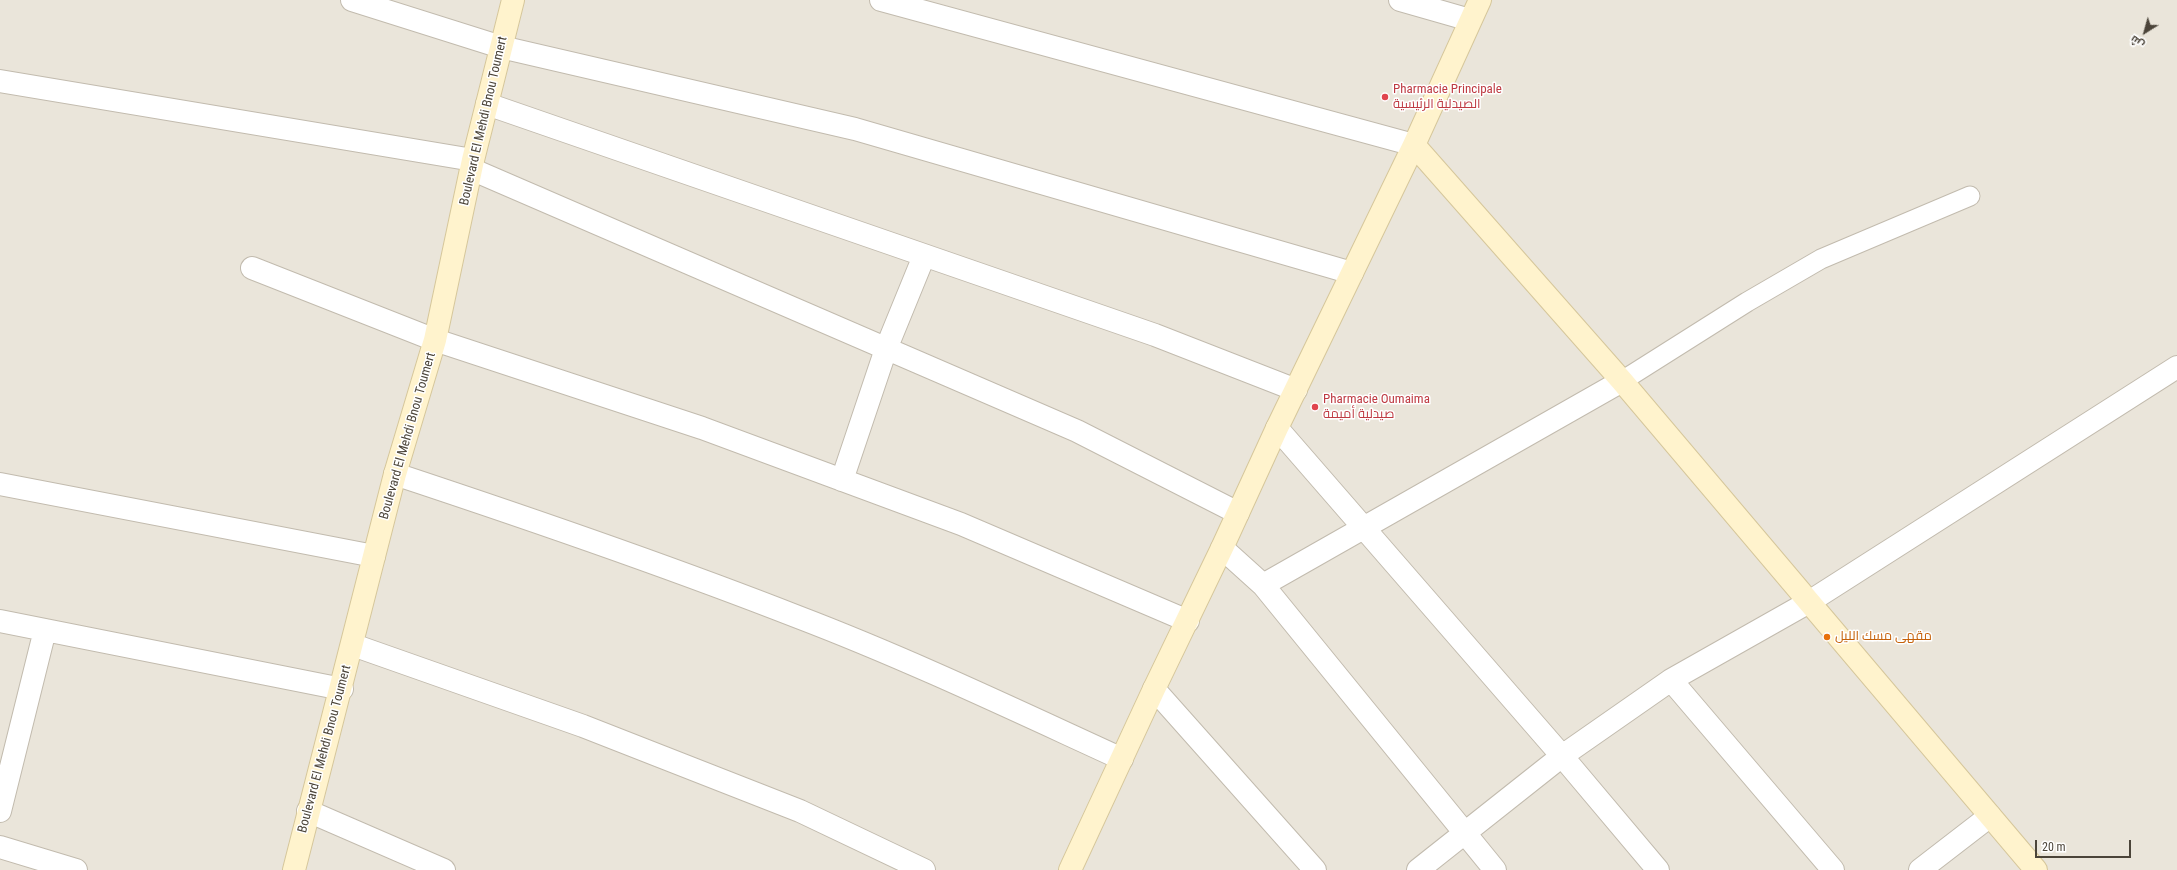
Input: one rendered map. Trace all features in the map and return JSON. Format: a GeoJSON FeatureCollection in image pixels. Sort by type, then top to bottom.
{"type":"FeatureCollection","features":[{"type":"Feature","properties":{"kind":"street"},"geometry":{"type":"LineString","coordinates":[[352,0],[501,47],[855,129],[1352,273]]}},
{"type":"Feature","properties":{"kind":"street","name":"Boulevard El Mehdi Bnou Toumert"},"geometry":{"type":"LineString","coordinates":[[294,870],[308,811],[342,689],[395,474],[435,340],[472,164],[513,0]]}},
{"type":"Feature","properties":{"kind":"street"},"geometry":{"type":"LineString","coordinates":[[881,0],[1414,146],[1622,382],[2036,870]]}},
{"type":"Feature","properties":{"kind":"street"},"geometry":{"type":"LineString","coordinates":[[1400,0],[1470,20]]}},
{"type":"Feature","properties":{"kind":"street"},"geometry":{"type":"LineString","coordinates":[[1070,870],[1154,689],[1188,621],[1277,428],[1414,146],[1480,0]]}},
{"type":"Feature","properties":{"kind":"street"},"geometry":{"type":"LineString","coordinates":[[0,81],[472,164],[886,349],[1077,431],[1238,513]]}},
{"type":"Feature","properties":{"kind":"street"},"geometry":{"type":"LineString","coordinates":[[487,104],[1155,335],[1296,390]]}},
{"type":"Feature","properties":{"kind":"street"},"geometry":{"type":"LineString","coordinates":[[842,480],[886,349],[924,256]]}},
{"type":"Feature","properties":{"kind":"street"},"geometry":{"type":"LineString","coordinates":[[252,268],[435,340],[702,428],[961,524],[1188,621]]}},
{"type":"Feature","properties":{"kind":"street"},"geometry":{"type":"LineString","coordinates":[[1418,870],[1562,756],[1671,680],[1809,602],[2177,366]]}},
{"type":"Feature","properties":{"kind":"street"},"geometry":{"type":"LineString","coordinates":[[1263,585],[1365,529],[1622,382]]}},
{"type":"Feature","properties":{"kind":"street"},"geometry":{"type":"LineString","coordinates":[[1277,428],[1562,756],[1658,870]]}},
{"type":"Feature","properties":{"kind":"street"},"geometry":{"type":"LineString","coordinates":[[395,474],[587,537],[799,617],[944,677],[1122,760]]}},
{"type":"Feature","properties":{"kind":"street"},"geometry":{"type":"LineString","coordinates":[[0,484],[374,556]]}},
{"type":"Feature","properties":{"kind":"street"},"geometry":{"type":"LineString","coordinates":[[1222,548],[1263,585],[1495,870]]}},
{"type":"Feature","properties":{"kind":"street"},"geometry":{"type":"LineString","coordinates":[[0,621],[342,689]]}},
{"type":"Feature","properties":{"kind":"street"},"geometry":{"type":"LineString","coordinates":[[0,810],[45,630]]}},
{"type":"Feature","properties":{"kind":"street"},"geometry":{"type":"LineString","coordinates":[[353,645],[598,732],[800,811],[924,870]]}},
{"type":"Feature","properties":{"kind":"street"},"geometry":{"type":"LineString","coordinates":[[1671,680],[1833,870]]}},
{"type":"Feature","properties":{"kind":"street"},"geometry":{"type":"LineString","coordinates":[[1154,689],[1315,870]]}},
{"type":"Feature","properties":{"kind":"street"},"geometry":{"type":"LineString","coordinates":[[308,811],[444,870]]}},
{"type":"Feature","properties":{"kind":"street"},"geometry":{"type":"LineString","coordinates":[[1920,870],[1990,816]]}},
{"type":"Feature","properties":{"kind":"street"},"geometry":{"type":"LineString","coordinates":[[0,847],[76,870]]}},
{"type":"Feature","properties":{"kind":"lane"},"geometry":{"type":"LineString","coordinates":[[1622,382],[1747,302],[1821,259],[1970,196]]}},
{"type":"Feature","properties":{"kind":"shaded area"},"geometry":{"type":"Polygon","coordinates":[[[0,0],[2177,0],[2177,870],[0,870],[0,0]]]}},
{"type":"Feature","properties":{"kind":"place","name":"Pharmacie Principale الصيدلية الرئيسية"},"geometry":{"type":"Point","coordinates":[1385,97]}},
{"type":"Feature","properties":{"kind":"place","name":"Pharmacie Oumaima صيدلية أميمة"},"geometry":{"type":"Point","coordinates":[1315,407]}},
{"type":"Feature","properties":{"kind":"place","name":"مقهى مسك الليل"},"geometry":{"type":"Point","coordinates":[1827,637]}}]}
